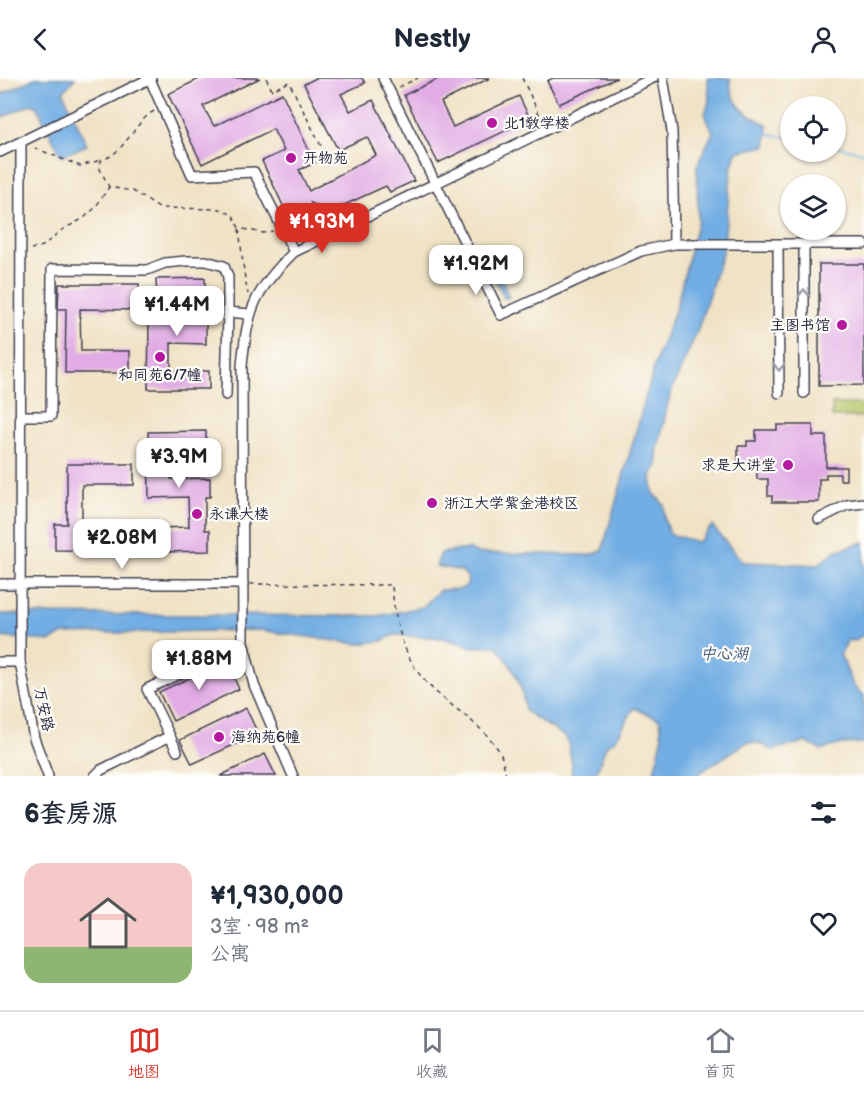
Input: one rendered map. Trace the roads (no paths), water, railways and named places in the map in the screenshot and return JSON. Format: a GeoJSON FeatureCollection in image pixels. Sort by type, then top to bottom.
{"type":"FeatureCollection","features":[{"type":"Feature","properties":{"kind":"street"},"geometry":{"type":"LineString","coordinates":[[0,152],[151,78],[192,175],[255,172],[294,252]]}},
{"type":"Feature","properties":{"kind":"street"},"geometry":{"type":"LineString","coordinates":[[383,78],[501,315],[641,251],[677,244],[749,246],[864,244]]}},
{"type":"Feature","properties":{"kind":"street"},"geometry":{"type":"LineString","coordinates":[[293,776],[254,685],[243,642],[242,366],[251,309],[266,280],[294,252],[653,78]]}},
{"type":"Feature","properties":{"kind":"street"},"geometry":{"type":"LineString","coordinates":[[663,78],[672,130],[677,244]]}},
{"type":"Feature","properties":{"kind":"street","name":"万安路"},"geometry":{"type":"LineString","coordinates":[[21,143],[20,662],[34,738],[48,776]]}},
{"type":"Feature","properties":{"kind":"street"},"geometry":{"type":"LineString","coordinates":[[804,245],[804,393]]}},
{"type":"Feature","properties":{"kind":"street"},"geometry":{"type":"LineString","coordinates":[[778,246],[779,393]]}},
{"type":"Feature","properties":{"kind":"street"},"geometry":{"type":"LineString","coordinates":[[20,416],[51,416],[52,269],[147,270],[165,263],[206,261],[224,266],[228,277],[226,395]]}},
{"type":"Feature","properties":{"kind":"street"},"geometry":{"type":"LineString","coordinates":[[228,312],[251,309]]}},
{"type":"Feature","properties":{"kind":"street"},"geometry":{"type":"LineString","coordinates":[[819,519],[840,508],[864,503]]}},
{"type":"Feature","properties":{"kind":"street"},"geometry":{"type":"LineString","coordinates":[[0,584],[243,584]]}},
{"type":"Feature","properties":{"kind":"street"},"geometry":{"type":"LineString","coordinates":[[177,751],[147,689],[219,655],[244,652]]}},
{"type":"Feature","properties":{"kind":"street"},"geometry":{"type":"LineString","coordinates":[[0,662],[20,662]]}},
{"type":"Feature","properties":{"kind":"street"},"geometry":{"type":"LineString","coordinates":[[95,776],[101,770],[170,736]]}},
{"type":"Feature","properties":{"kind":"water"},"geometry":{"type":"Polygon","coordinates":[[[35,78],[75,78],[63,92],[87,145],[61,156],[37,107],[32,104],[0,118],[0,95],[35,78]]]}},
{"type":"Feature","properties":{"kind":"water","name":"中心湖"},"geometry":{"type":"Polygon","coordinates":[[[708,78],[730,78],[736,102],[746,113],[768,125],[766,146],[736,152],[732,165],[723,250],[697,332],[670,394],[657,453],[658,466],[651,475],[653,492],[664,505],[664,519],[669,534],[698,542],[712,526],[743,562],[818,565],[835,551],[864,542],[864,634],[855,641],[848,640],[840,655],[855,687],[864,695],[864,743],[842,744],[821,750],[805,742],[772,750],[758,743],[747,742],[695,776],[653,776],[662,740],[660,719],[634,708],[616,739],[606,746],[595,776],[571,776],[572,764],[567,738],[525,711],[516,677],[497,646],[472,647],[443,638],[394,635],[382,641],[358,644],[259,630],[64,634],[51,641],[0,637],[0,614],[377,616],[423,607],[440,590],[461,589],[467,585],[468,578],[462,571],[436,566],[441,553],[468,549],[476,553],[590,555],[602,551],[658,354],[675,311],[698,220],[697,166],[713,132],[705,114],[709,101],[708,78]]]}},
{"type":"Feature","properties":{"kind":"water"},"geometry":{"type":"Polygon","coordinates":[[[499,252],[502,260],[502,278],[509,298],[504,298],[485,257],[499,252]]]}},
{"type":"Feature","properties":{"kind":"waterway"},"geometry":{"type":"LineString","coordinates":[[766,133],[780,136]]}},
{"type":"Feature","properties":{"kind":"waterway"},"geometry":{"type":"LineString","coordinates":[[846,148],[864,153]]}},
{"type":"Feature","properties":{"kind":"place","name":"北1教学楼"},"geometry":{"type":"Point","coordinates":[492,123]}},
{"type":"Feature","properties":{"kind":"place","name":"开物苑"},"geometry":{"type":"Point","coordinates":[291,158]}},
{"type":"Feature","properties":{"kind":"place","name":"主图书馆"},"geometry":{"type":"Point","coordinates":[842,325]}},
{"type":"Feature","properties":{"kind":"place","name":"和同苑6/7幢"},"geometry":{"type":"Point","coordinates":[160,357]}},
{"type":"Feature","properties":{"kind":"place","name":"求是大讲堂"},"geometry":{"type":"Point","coordinates":[788,465]}},
{"type":"Feature","properties":{"kind":"place","name":"浙江大学紫金港校区"},"geometry":{"type":"Point","coordinates":[432,503]}},
{"type":"Feature","properties":{"kind":"place","name":"永谦大楼"},"geometry":{"type":"Point","coordinates":[197,514]}},
{"type":"Feature","properties":{"kind":"place","name":"海纳苑6幢"},"geometry":{"type":"Point","coordinates":[219,737]}}]}
